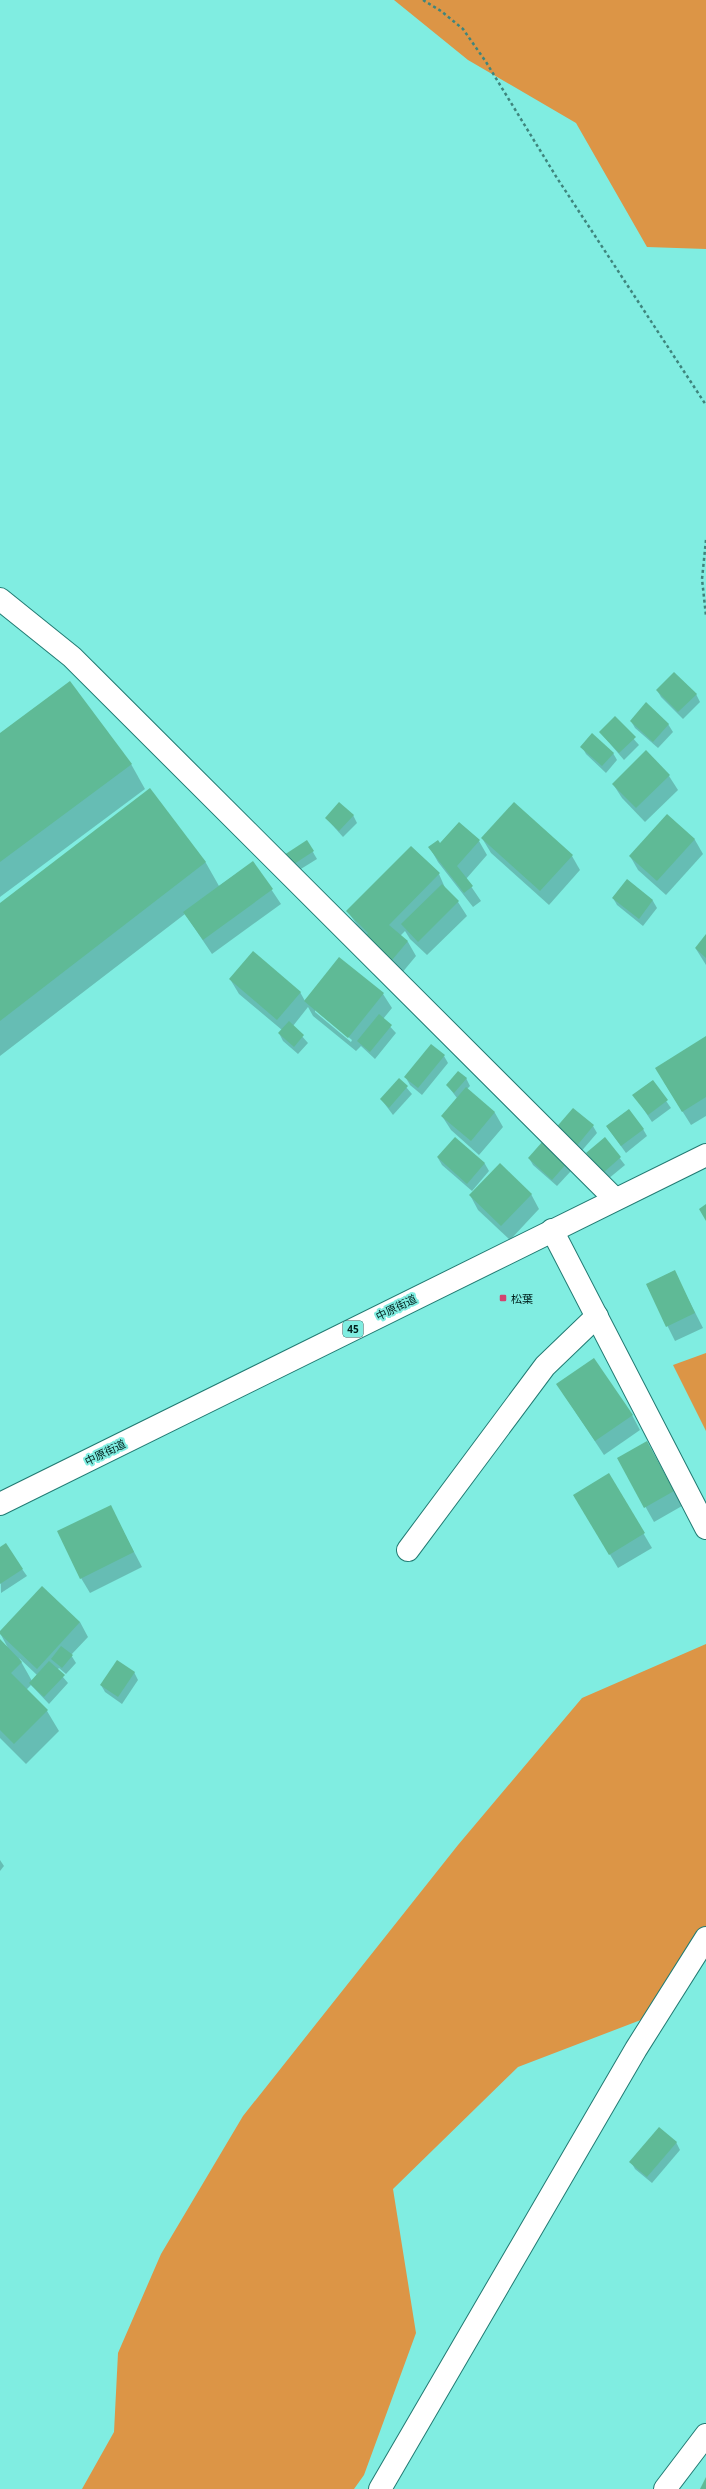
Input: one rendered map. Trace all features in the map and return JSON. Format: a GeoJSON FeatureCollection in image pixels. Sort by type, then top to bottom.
{"type":"FeatureCollection","features":[{"type":"Feature","properties":{"kind":"street"},"geometry":{"type":"LineString","coordinates":[[0,598],[72,658],[615,1199]]}},
{"type":"Feature","properties":{"kind":"street","name":"中原街道"},"geometry":{"type":"LineString","coordinates":[[0,1504],[552,1230],[706,1156]]}},
{"type":"Feature","properties":{"kind":"street"},"geometry":{"type":"LineString","coordinates":[[552,1230],[706,1528]]}},
{"type":"Feature","properties":{"kind":"street"},"geometry":{"type":"LineString","coordinates":[[408,1550],[545,1366],[597,1316]]}},
{"type":"Feature","properties":{"kind":"street"},"geometry":{"type":"LineString","coordinates":[[380,2489],[636,2049],[706,1938]]}},
{"type":"Feature","properties":{"kind":"street"},"geometry":{"type":"LineString","coordinates":[[665,2489],[706,2434]]}},
{"type":"Feature","properties":{"kind":"path"},"geometry":{"type":"LineString","coordinates":[[423,0],[441,11],[463,29],[486,62],[557,178],[706,405]]}},
{"type":"Feature","properties":{"kind":"path"},"geometry":{"type":"LineString","coordinates":[[706,540],[702,579],[706,616]]}},
{"type":"Feature","properties":{"kind":"shaded area"},"geometry":{"type":"Polygon","coordinates":[[[394,0],[706,0],[706,249],[647,247],[576,123],[468,60],[394,0]]]}},
{"type":"Feature","properties":{"kind":"shaded area"},"geometry":{"type":"Polygon","coordinates":[[[706,1353],[706,1431],[673,1365],[706,1353]]]}},
{"type":"Feature","properties":{"kind":"shaded area"},"geometry":{"type":"Polygon","coordinates":[[[706,1644],[706,1958],[646,2018],[518,2067],[393,2189],[416,2333],[364,2475],[354,2489],[82,2489],[114,2432],[118,2353],[161,2254],[243,2116],[458,1845],[582,1698],[706,1644]]]}},
{"type":"Feature","properties":{"kind":"building"},"geometry":{"type":"Polygon","coordinates":[[[674,672],[697,694],[678,712],[656,690],[674,672]]]}},
{"type":"Feature","properties":{"kind":"building"},"geometry":{"type":"Polygon","coordinates":[[[70,681],[132,764],[0,862],[0,733],[70,681]]]}},
{"type":"Feature","properties":{"kind":"building"},"geometry":{"type":"Polygon","coordinates":[[[646,702],[669,724],[653,742],[630,721],[646,702]]]}},
{"type":"Feature","properties":{"kind":"building"},"geometry":{"type":"Polygon","coordinates":[[[615,716],[636,737],[619,753],[599,732],[615,716]]]}},
{"type":"Feature","properties":{"kind":"building"},"geometry":{"type":"Polygon","coordinates":[[[592,733],[614,753],[602,766],[580,747],[592,733]]]}},
{"type":"Feature","properties":{"kind":"building"},"geometry":{"type":"Polygon","coordinates":[[[646,750],[670,775],[636,808],[612,784],[646,750]]]}},
{"type":"Feature","properties":{"kind":"building"},"geometry":{"type":"Polygon","coordinates":[[[150,788],[206,862],[0,1021],[0,903],[150,788]]]}},
{"type":"Feature","properties":{"kind":"building"},"geometry":{"type":"Polygon","coordinates":[[[339,802],[354,815],[339,831],[325,818],[339,802]]]}},
{"type":"Feature","properties":{"kind":"building"},"geometry":{"type":"Polygon","coordinates":[[[514,802],[573,855],[540,891],[481,838],[514,802]]]}},
{"type":"Feature","properties":{"kind":"building"},"geometry":{"type":"Polygon","coordinates":[[[667,814],[695,839],[657,881],[629,856],[667,814]]]}},
{"type":"Feature","properties":{"kind":"building"},"geometry":{"type":"Polygon","coordinates":[[[459,822],[480,840],[457,866],[473,886],[464,893],[428,847],[438,840],[440,843],[459,822]]]}},
{"type":"Feature","properties":{"kind":"building"},"geometry":{"type":"Polygon","coordinates":[[[307,840],[314,851],[291,866],[284,855],[307,840]]]}},
{"type":"Feature","properties":{"kind":"building"},"geometry":{"type":"Polygon","coordinates":[[[411,846],[440,873],[389,925],[408,941],[387,966],[360,943],[368,933],[346,911],[411,846]]]}},
{"type":"Feature","properties":{"kind":"building"},"geometry":{"type":"Polygon","coordinates":[[[253,861],[273,889],[203,940],[183,912],[253,861]]]}},
{"type":"Feature","properties":{"kind":"building"},"geometry":{"type":"Polygon","coordinates":[[[627,879],[653,900],[639,919],[612,898],[627,879]]]}},
{"type":"Feature","properties":{"kind":"building"},"geometry":{"type":"Polygon","coordinates":[[[442,884],[459,901],[418,942],[401,924],[442,884]]]}},
{"type":"Feature","properties":{"kind":"building"},"geometry":{"type":"Polygon","coordinates":[[[706,934],[706,958],[695,948],[706,934]]]}},
{"type":"Feature","properties":{"kind":"building"},"geometry":{"type":"Polygon","coordinates":[[[253,951],[301,992],[277,1020],[229,979],[253,951]]]}},
{"type":"Feature","properties":{"kind":"building"},"geometry":{"type":"Polygon","coordinates":[[[339,957],[384,993],[348,1038],[304,1001],[339,957]]]}},
{"type":"Feature","properties":{"kind":"building"},"geometry":{"type":"Polygon","coordinates":[[[379,1014],[392,1025],[370,1052],[357,1041],[379,1014]]]}},
{"type":"Feature","properties":{"kind":"building"},"geometry":{"type":"Polygon","coordinates":[[[289,1021],[304,1035],[294,1047],[278,1033],[289,1021]]]}},
{"type":"Feature","properties":{"kind":"building"},"geometry":{"type":"Polygon","coordinates":[[[706,1036],[706,1097],[682,1112],[655,1068],[706,1036]]]}},
{"type":"Feature","properties":{"kind":"building"},"geometry":{"type":"Polygon","coordinates":[[[431,1044],[445,1055],[418,1088],[404,1077],[431,1044]]]}},
{"type":"Feature","properties":{"kind":"building"},"geometry":{"type":"Polygon","coordinates":[[[458,1071],[467,1078],[454,1093],[446,1085],[458,1071]]]}},
{"type":"Feature","properties":{"kind":"building"},"geometry":{"type":"Polygon","coordinates":[[[399,1078],[408,1086],[389,1108],[380,1099],[399,1078]]]}},
{"type":"Feature","properties":{"kind":"building"},"geometry":{"type":"Polygon","coordinates":[[[653,1080],[668,1100],[648,1115],[632,1095],[653,1080]]]}},
{"type":"Feature","properties":{"kind":"building"},"geometry":{"type":"Polygon","coordinates":[[[466,1087],[495,1112],[471,1141],[441,1116],[466,1087]]]}},
{"type":"Feature","properties":{"kind":"building"},"geometry":{"type":"Polygon","coordinates":[[[573,1108],[594,1125],[575,1148],[554,1130],[573,1108]]]}},
{"type":"Feature","properties":{"kind":"building"},"geometry":{"type":"Polygon","coordinates":[[[629,1109],[644,1129],[621,1146],[606,1126],[629,1109]]]}},
{"type":"Feature","properties":{"kind":"building"},"geometry":{"type":"Polygon","coordinates":[[[455,1137],[485,1163],[467,1184],[437,1157],[455,1137]]]}},
{"type":"Feature","properties":{"kind":"building"},"geometry":{"type":"Polygon","coordinates":[[[605,1137],[621,1157],[603,1173],[586,1153],[605,1137]]]}},
{"type":"Feature","properties":{"kind":"building"},"geometry":{"type":"Polygon","coordinates":[[[543,1141],[567,1163],[552,1180],[528,1158],[543,1141]]]}},
{"type":"Feature","properties":{"kind":"building"},"geometry":{"type":"Polygon","coordinates":[[[500,1163],[532,1194],[501,1226],[469,1195],[500,1163]]]}},
{"type":"Feature","properties":{"kind":"building"},"geometry":{"type":"Polygon","coordinates":[[[706,1204],[706,1221],[699,1209],[706,1204]]]}},
{"type":"Feature","properties":{"kind":"building"},"geometry":{"type":"Polygon","coordinates":[[[675,1270],[695,1313],[666,1327],[646,1284],[675,1270]]]}},
{"type":"Feature","properties":{"kind":"building"},"geometry":{"type":"Polygon","coordinates":[[[594,1358],[633,1415],[595,1441],[556,1384],[594,1358]]]}},
{"type":"Feature","properties":{"kind":"building"},"geometry":{"type":"Polygon","coordinates":[[[647,1441],[674,1491],[644,1508],[617,1458],[647,1441]]]}},
{"type":"Feature","properties":{"kind":"building"},"geometry":{"type":"Polygon","coordinates":[[[609,1473],[645,1533],[609,1555],[573,1495],[609,1473]]]}},
{"type":"Feature","properties":{"kind":"building"},"geometry":{"type":"Polygon","coordinates":[[[111,1505],[134,1552],[80,1579],[57,1531],[111,1505]]]}},
{"type":"Feature","properties":{"kind":"building"},"geometry":{"type":"Polygon","coordinates":[[[6,1543],[23,1569],[0,1584],[0,1547],[6,1543]]]}},
{"type":"Feature","properties":{"kind":"building"},"geometry":{"type":"Polygon","coordinates":[[[42,1586],[80,1622],[37,1669],[0,1634],[0,1631],[42,1586]]]}},
{"type":"Feature","properties":{"kind":"building"},"geometry":{"type":"Polygon","coordinates":[[[0,1639],[22,1662],[11,1673],[48,1710],[14,1744],[0,1730],[0,1639]]]}},
{"type":"Feature","properties":{"kind":"building"},"geometry":{"type":"Polygon","coordinates":[[[61,1646],[73,1655],[62,1668],[51,1659],[61,1646]]]}},
{"type":"Feature","properties":{"kind":"building"},"geometry":{"type":"Polygon","coordinates":[[[117,1660],[135,1672],[118,1697],[100,1685],[117,1660]]]}},
{"type":"Feature","properties":{"kind":"building"},"geometry":{"type":"Polygon","coordinates":[[[49,1661],[65,1675],[44,1697],[29,1683],[49,1661]]]}},
{"type":"Feature","properties":{"kind":"building"},"geometry":{"type":"Polygon","coordinates":[[[659,2127],[677,2142],[647,2177],[629,2162],[659,2127]]]}},
{"type":"Feature","properties":{"kind":"building"},"geometry":{"type":"Polygon","coordinates":[[[706,2477],[706,2489],[700,2489],[706,2477]]]}},
{"type":"Feature","properties":{"kind":"place","name":"松葉"},"geometry":{"type":"Point","coordinates":[503,1298]}}]}
